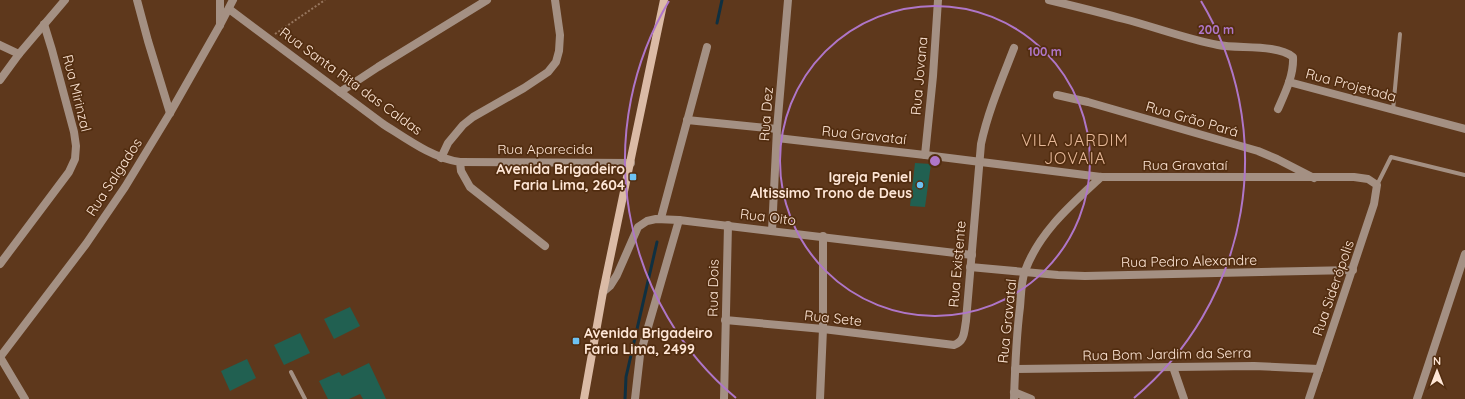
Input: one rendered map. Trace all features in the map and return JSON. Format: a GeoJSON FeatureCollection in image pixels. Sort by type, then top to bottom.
{"type":"FeatureCollection","features":[{"type":"Feature","properties":{"kind":"main road"},"geometry":{"type":"LineString","coordinates":[[584,399],[603,292],[664,0]]}},
{"type":"Feature","properties":{"kind":"street"},"geometry":{"type":"LineString","coordinates":[[0,80],[19,54],[65,0]]}},
{"type":"Feature","properties":{"kind":"street"},"geometry":{"type":"LineString","coordinates":[[137,0],[170,113]]}},
{"type":"Feature","properties":{"kind":"street"},"geometry":{"type":"LineString","coordinates":[[220,0],[220,25]]}},
{"type":"Feature","properties":{"kind":"street","name":"Rua Salgados"},"geometry":{"type":"LineString","coordinates":[[0,357],[86,244],[125,187],[170,113],[233,0]]}},
{"type":"Feature","properties":{"kind":"street"},"geometry":{"type":"LineString","coordinates":[[340,92],[487,0]]}},
{"type":"Feature","properties":{"kind":"street"},"geometry":{"type":"LineString","coordinates":[[441,158],[448,143],[463,125],[473,117],[524,88],[548,72],[556,62],[559,51],[560,35],[555,0]]}},
{"type":"Feature","properties":{"kind":"street","name":"Rua Dez"},"geometry":{"type":"LineString","coordinates":[[772,231],[777,129],[788,0]]}},
{"type":"Feature","properties":{"kind":"street","name":"Rua Jovana"},"geometry":{"type":"LineString","coordinates":[[925,155],[933,76],[938,0]]}},
{"type":"Feature","properties":{"kind":"street","name":"Rua Projetada"},"geometry":{"type":"LineString","coordinates":[[1049,0],[1219,45],[1280,50],[1293,57],[1294,64],[1289,82],[1465,129]]}},
{"type":"Feature","properties":{"kind":"street","name":"Rua Santa Rita das Caldas"},"geometry":{"type":"LineString","coordinates":[[229,9],[384,124],[441,158],[460,162]]}},
{"type":"Feature","properties":{"kind":"street","name":"Rua Mirinzal"},"geometry":{"type":"LineString","coordinates":[[0,264],[69,172],[75,159],[76,146],[74,132],[44,24]]}},
{"type":"Feature","properties":{"kind":"street"},"geometry":{"type":"LineString","coordinates":[[0,45],[19,54]]}},
{"type":"Feature","properties":{"kind":"street"},"geometry":{"type":"LineString","coordinates":[[661,218],[707,47]]}},
{"type":"Feature","properties":{"kind":"street","name":"Rua Existente"},"geometry":{"type":"LineString","coordinates":[[937,343],[954,345],[960,343],[963,338],[972,255],[978,162],[984,127],[1014,48]]}},
{"type":"Feature","properties":{"kind":"street"},"geometry":{"type":"LineString","coordinates":[[1278,109],[1289,82]]}},
{"type":"Feature","properties":{"kind":"street","name":"Rua Grão Pará"},"geometry":{"type":"LineString","coordinates":[[1057,95],[1088,102],[1258,152],[1277,159],[1315,178]]}},
{"type":"Feature","properties":{"kind":"street"},"geometry":{"type":"LineString","coordinates":[[687,120],[777,129]]}},
{"type":"Feature","properties":{"kind":"street","name":"Rua Gravataí"},"geometry":{"type":"LineString","coordinates":[[777,138],[1101,177],[1361,178],[1368,179],[1377,185]]}},
{"type":"Feature","properties":{"kind":"street"},"geometry":{"type":"LineString","coordinates":[[460,162],[461,171],[470,187],[545,246]]}},
{"type":"Feature","properties":{"kind":"street","name":"Rua Aparecida"},"geometry":{"type":"LineString","coordinates":[[460,162],[631,163]]}},
{"type":"Feature","properties":{"kind":"street","name":"Rua Gravatal"},"geometry":{"type":"LineString","coordinates":[[1014,396],[1017,330],[1025,272],[1034,253],[1047,232],[1065,210],[1101,177]]}},
{"type":"Feature","properties":{"kind":"street","name":"Rua Siderópolis"},"geometry":{"type":"LineString","coordinates":[[1309,399],[1374,204],[1377,185]]}},
{"type":"Feature","properties":{"kind":"street","name":"Rua Oito"},"geometry":{"type":"LineString","coordinates":[[603,292],[610,286],[617,275],[638,227],[647,221],[661,218],[823,236],[972,255]]}},
{"type":"Feature","properties":{"kind":"street"},"geometry":{"type":"LineString","coordinates":[[635,399],[640,356],[679,220]]}},
{"type":"Feature","properties":{"kind":"street","name":"Rua Dois"},"geometry":{"type":"LineString","coordinates":[[724,399],[728,225]]}},
{"type":"Feature","properties":{"kind":"street"},"geometry":{"type":"LineString","coordinates":[[820,399],[823,329],[823,236]]}},
{"type":"Feature","properties":{"kind":"street"},"geometry":{"type":"LineString","coordinates":[[1417,399],[1464,266],[1465,254]]}},
{"type":"Feature","properties":{"kind":"street"},"geometry":{"type":"LineString","coordinates":[[970,267],[1025,272]]}},
{"type":"Feature","properties":{"kind":"street","name":"Rua Pedro Alexandre"},"geometry":{"type":"LineString","coordinates":[[1025,272],[1085,276],[1353,270]]}},
{"type":"Feature","properties":{"kind":"street","name":"Rua Sete"},"geometry":{"type":"LineString","coordinates":[[726,320],[823,329],[937,343]]}},
{"type":"Feature","properties":{"kind":"street"},"geometry":{"type":"LineString","coordinates":[[0,357],[25,399]]}},
{"type":"Feature","properties":{"kind":"street","name":"Rua Bom Jardim da Serra"},"geometry":{"type":"LineString","coordinates":[[1015,369],[1254,366],[1319,368]]}},
{"type":"Feature","properties":{"kind":"street"},"geometry":{"type":"LineString","coordinates":[[1173,367],[1184,399]]}},
{"type":"Feature","properties":{"kind":"street"},"geometry":{"type":"LineString","coordinates":[[1014,396],[1031,399]]}},
{"type":"Feature","properties":{"kind":"lane"},"geometry":{"type":"LineString","coordinates":[[1393,110],[1400,34]]}},
{"type":"Feature","properties":{"kind":"lane"},"geometry":{"type":"LineString","coordinates":[[1377,185],[1391,157],[1465,174]]}},
{"type":"Feature","properties":{"kind":"lane"},"geometry":{"type":"LineString","coordinates":[[291,372],[305,399]]}},
{"type":"Feature","properties":{"kind":"path"},"geometry":{"type":"LineString","coordinates":[[269,38],[325,0]]}},
{"type":"Feature","properties":{"kind":"building","name":"Igreja Peniel Altissimo Trono de Deus"},"geometry":{"type":"Polygon","coordinates":[[[915,163],[931,164],[925,207],[910,206],[915,163]]]}},
{"type":"Feature","properties":{"kind":"building"},"geometry":{"type":"Polygon","coordinates":[[[350,307],[360,326],[334,339],[324,319],[350,307]]]}},
{"type":"Feature","properties":{"kind":"building"},"geometry":{"type":"Polygon","coordinates":[[[300,333],[310,353],[284,365],[274,345],[300,333]]]}},
{"type":"Feature","properties":{"kind":"building"},"geometry":{"type":"Polygon","coordinates":[[[247,359],[256,378],[230,391],[221,371],[247,359]]]}},
{"type":"Feature","properties":{"kind":"building"},"geometry":{"type":"Polygon","coordinates":[[[369,363],[386,399],[363,399],[360,394],[349,399],[328,399],[319,381],[339,372],[342,376],[369,363]]]}},
{"type":"Feature","properties":{"kind":"waterway"},"geometry":{"type":"LineString","coordinates":[[717,23],[722,0]]}},
{"type":"Feature","properties":{"kind":"waterway"},"geometry":{"type":"LineString","coordinates":[[625,399],[626,377],[657,242]]}},
{"type":"Feature","properties":{"kind":"place","name":"Avenida Brigadeiro Faria Lima, 2604"},"geometry":{"type":"Point","coordinates":[633,177]}},
{"type":"Feature","properties":{"kind":"place","name":"Igreja Peniel Altissimo Trono de Deus"},"geometry":{"type":"Point","coordinates":[920,185]}},
{"type":"Feature","properties":{"kind":"place","name":"Avenida Brigadeiro Faria Lima, 2499"},"geometry":{"type":"Point","coordinates":[576,341]}},
{"type":"Feature","properties":{"kind":"district","name":"VILA JARDIM JOVAIA"},"geometry":{"type":"Point","coordinates":[1075,149]}}]}
